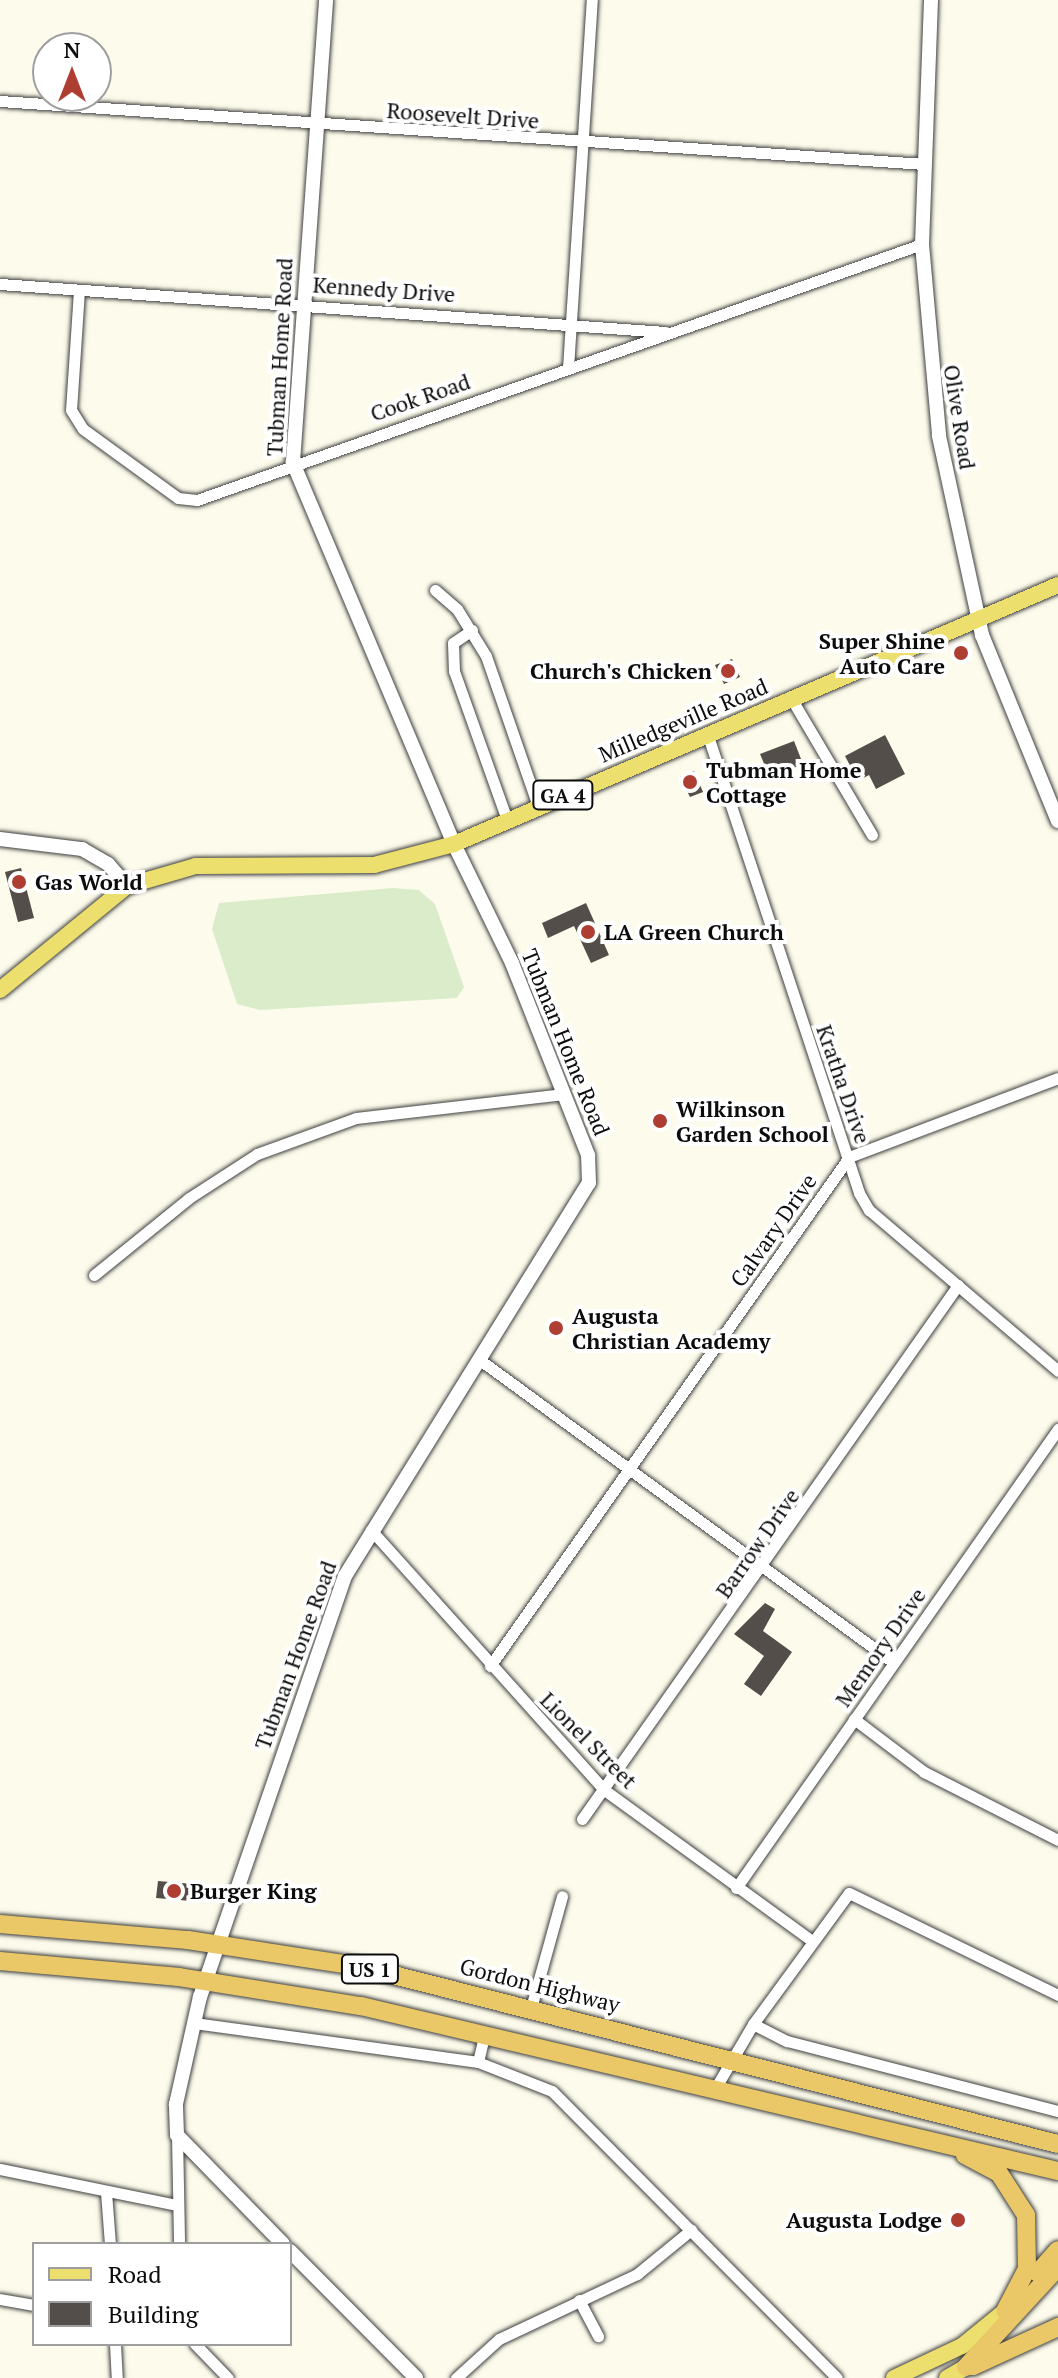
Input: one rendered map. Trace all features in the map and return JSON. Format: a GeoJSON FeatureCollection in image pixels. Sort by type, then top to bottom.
{"type":"FeatureCollection","features":[{"type":"Feature","properties":{"kind":"highway","name":"Gordon Highway"},"geometry":{"type":"LineString","coordinates":[[0,1924],[220,1944],[362,1967],[1058,2144]]}},
{"type":"Feature","properties":{"kind":"highway","name":"US 1"},"geometry":{"type":"LineString","coordinates":[[0,1961],[207,1981],[361,2006],[831,2121],[1058,2171]]}},
{"type":"Feature","properties":{"kind":"highway"},"geometry":{"type":"LineString","coordinates":[[831,2121],[974,2158],[999,2173],[1019,2199],[1029,2231],[1027,2269],[1005,2311]]}},
{"type":"Feature","properties":{"kind":"highway"},"geometry":{"type":"LineString","coordinates":[[1005,2311],[1058,2250]]}},
{"type":"Feature","properties":{"kind":"highway"},"geometry":{"type":"LineString","coordinates":[[966,2367],[1058,2267]]}},
{"type":"Feature","properties":{"kind":"highway"},"geometry":{"type":"LineString","coordinates":[[966,2367],[1058,2327]]}},
{"type":"Feature","properties":{"kind":"main road","name":"Milledgeville Road"},"geometry":{"type":"LineString","coordinates":[[127,886],[196,866],[374,865],[454,844],[1058,585]]}},
{"type":"Feature","properties":{"kind":"main road","name":"GA 4"},"geometry":{"type":"LineString","coordinates":[[0,990],[127,886]]}},
{"type":"Feature","properties":{"kind":"main road"},"geometry":{"type":"LineString","coordinates":[[894,2378],[979,2335],[1005,2311]]}},
{"type":"Feature","properties":{"kind":"main road"},"geometry":{"type":"LineString","coordinates":[[948,2378],[966,2367]]}},
{"type":"Feature","properties":{"kind":"street","name":"Tubman Home Road"},"geometry":{"type":"LineString","coordinates":[[177,2135],[176,2104],[194,2023],[319,1640],[371,1530],[589,1183],[588,1155],[512,963],[454,844],[293,462],[301,303],[326,0]]}},
{"type":"Feature","properties":{"kind":"street"},"geometry":{"type":"LineString","coordinates":[[568,368],[592,0]]}},
{"type":"Feature","properties":{"kind":"street","name":"Olive Road"},"geometry":{"type":"LineString","coordinates":[[931,0],[922,244],[939,436],[980,618],[1058,821]]}},
{"type":"Feature","properties":{"kind":"street","name":"Roosevelt Drive"},"geometry":{"type":"LineString","coordinates":[[0,101],[924,164]]}},
{"type":"Feature","properties":{"kind":"street","name":"Cook Road"},"geometry":{"type":"LineString","coordinates":[[79,290],[71,410],[83,429],[178,498],[197,500],[293,462],[922,244]]}},
{"type":"Feature","properties":{"kind":"street","name":"Kennedy Drive"},"geometry":{"type":"LineString","coordinates":[[0,284],[301,303],[670,332]]}},
{"type":"Feature","properties":{"kind":"street"},"geometry":{"type":"LineString","coordinates":[[435,590],[472,630],[502,697],[538,806]]}},
{"type":"Feature","properties":{"kind":"street"},"geometry":{"type":"LineString","coordinates":[[472,630],[453,643],[454,671],[507,820]]}},
{"type":"Feature","properties":{"kind":"street"},"geometry":{"type":"LineString","coordinates":[[791,698],[872,835]]}},
{"type":"Feature","properties":{"kind":"street","name":"Kratha Drive"},"geometry":{"type":"LineString","coordinates":[[707,733],[869,1210],[1058,1371]]}},
{"type":"Feature","properties":{"kind":"street"},"geometry":{"type":"LineString","coordinates":[[0,839],[82,849],[108,864],[127,886]]}},
{"type":"Feature","properties":{"kind":"street"},"geometry":{"type":"LineString","coordinates":[[849,1157],[1058,1078]]}},
{"type":"Feature","properties":{"kind":"street"},"geometry":{"type":"LineString","coordinates":[[94,1275],[189,1198],[257,1154],[356,1118],[562,1094]]}},
{"type":"Feature","properties":{"kind":"street","name":"Calvary Drive"},"geometry":{"type":"LineString","coordinates":[[490,1666],[849,1157]]}},
{"type":"Feature","properties":{"kind":"street","name":"Barrow Drive"},"geometry":{"type":"LineString","coordinates":[[582,1819],[762,1571],[958,1285]]}},
{"type":"Feature","properties":{"kind":"street"},"geometry":{"type":"LineString","coordinates":[[480,1360],[762,1571],[893,1662]]}},
{"type":"Feature","properties":{"kind":"street","name":"Memory Drive"},"geometry":{"type":"LineString","coordinates":[[736,1888],[1058,1429]]}},
{"type":"Feature","properties":{"kind":"street","name":"Lionel Street"},"geometry":{"type":"LineString","coordinates":[[371,1530],[603,1789],[812,1941]]}},
{"type":"Feature","properties":{"kind":"street"},"geometry":{"type":"LineString","coordinates":[[854,1719],[924,1772],[1058,1840]]}},
{"type":"Feature","properties":{"kind":"street"},"geometry":{"type":"LineString","coordinates":[[713,2093],[753,2024],[843,1897],[858,1893],[1058,1995]]}},
{"type":"Feature","properties":{"kind":"street"},"geometry":{"type":"LineString","coordinates":[[531,2008],[562,1896]]}},
{"type":"Feature","properties":{"kind":"street"},"geometry":{"type":"LineString","coordinates":[[194,2023],[478,2062],[524,2076],[567,2103],[837,2378]]}},
{"type":"Feature","properties":{"kind":"street"},"geometry":{"type":"LineString","coordinates":[[753,2024],[787,2041],[1058,2111]]}},
{"type":"Feature","properties":{"kind":"street"},"geometry":{"type":"LineString","coordinates":[[478,2062],[484,2035]]}},
{"type":"Feature","properties":{"kind":"street"},"geometry":{"type":"LineString","coordinates":[[177,2135],[179,2242]]}},
{"type":"Feature","properties":{"kind":"street"},"geometry":{"type":"LineString","coordinates":[[177,2135],[281,2242]]}},
{"type":"Feature","properties":{"kind":"street"},"geometry":{"type":"LineString","coordinates":[[0,2169],[177,2205]]}},
{"type":"Feature","properties":{"kind":"street"},"geometry":{"type":"LineString","coordinates":[[106,2192],[110,2242]]}},
{"type":"Feature","properties":{"kind":"street"},"geometry":{"type":"LineString","coordinates":[[456,2378],[491,2344],[637,2274],[691,2230]]}},
{"type":"Feature","properties":{"kind":"street"},"geometry":{"type":"LineString","coordinates":[[292,2253],[416,2378]]}},
{"type":"Feature","properties":{"kind":"street"},"geometry":{"type":"LineString","coordinates":[[0,2299],[32,2305]]}},
{"type":"Feature","properties":{"kind":"street"},"geometry":{"type":"LineString","coordinates":[[579,2300],[598,2336]]}},
{"type":"Feature","properties":{"kind":"street"},"geometry":{"type":"LineString","coordinates":[[115,2346],[117,2378]]}},
{"type":"Feature","properties":{"kind":"street"},"geometry":{"type":"LineString","coordinates":[[197,2346],[228,2378]]}},
{"type":"Feature","properties":{"kind":"street"},"geometry":{"type":"LineString","coordinates":[[933,2360],[948,2378]]}},
{"type":"Feature","properties":{"kind":"green space"},"geometry":{"type":"Polygon","coordinates":[[[393,888],[419,890],[435,904],[464,987],[457,998],[260,1010],[237,1004],[212,929],[219,903],[393,888]]]}},
{"type":"Feature","properties":{"kind":"building","name":"Church's Chicken"},"geometry":{"type":"Polygon","coordinates":[[[732,659],[740,677],[724,684],[715,665],[732,659]]]}},
{"type":"Feature","properties":{"kind":"building"},"geometry":{"type":"Polygon","coordinates":[[[885,735],[905,774],[876,789],[869,775],[858,781],[845,756],[885,735]]]}},
{"type":"Feature","properties":{"kind":"building"},"geometry":{"type":"Polygon","coordinates":[[[794,741],[803,764],[770,778],[760,754],[794,741]]]}},
{"type":"Feature","properties":{"kind":"building","name":"Tubman Home Cottage"},"geometry":{"type":"Polygon","coordinates":[[[694,771],[703,792],[690,797],[680,777],[694,771]]]}},
{"type":"Feature","properties":{"kind":"building"},"geometry":{"type":"Polygon","coordinates":[[[21,868],[34,918],[18,922],[5,872],[21,868]]]}},
{"type":"Feature","properties":{"kind":"building","name":"LA Green Church"},"geometry":{"type":"Polygon","coordinates":[[[586,903],[609,955],[591,963],[574,926],[548,938],[542,923],[586,903]]]}},
{"type":"Feature","properties":{"kind":"building"},"geometry":{"type":"Polygon","coordinates":[[[765,1603],[775,1609],[763,1631],[792,1652],[761,1696],[744,1684],[764,1656],[734,1634],[765,1603]]]}},
{"type":"Feature","properties":{"kind":"building","name":"Burger King"},"geometry":{"type":"Polygon","coordinates":[[[158,1881],[193,1884],[191,1901],[156,1898],[158,1881]]]}},
{"type":"Feature","properties":{"kind":"place","name":"Super Shine Auto Care"},"geometry":{"type":"Point","coordinates":[961,653]}},
{"type":"Feature","properties":{"kind":"place","name":"Church's Chicken"},"geometry":{"type":"Point","coordinates":[728,671]}},
{"type":"Feature","properties":{"kind":"place","name":"Tubman Home Cottage"},"geometry":{"type":"Point","coordinates":[690,782]}},
{"type":"Feature","properties":{"kind":"place","name":"Gas World"},"geometry":{"type":"Point","coordinates":[19,882]}},
{"type":"Feature","properties":{"kind":"place","name":"LA Green Church"},"geometry":{"type":"Point","coordinates":[588,932]}},
{"type":"Feature","properties":{"kind":"place","name":"Wilkinson Garden School"},"geometry":{"type":"Point","coordinates":[660,1121]}},
{"type":"Feature","properties":{"kind":"place","name":"Augusta Christian Academy"},"geometry":{"type":"Point","coordinates":[556,1328]}},
{"type":"Feature","properties":{"kind":"place","name":"Burger King"},"geometry":{"type":"Point","coordinates":[174,1891]}},
{"type":"Feature","properties":{"kind":"place","name":"Augusta Lodge"},"geometry":{"type":"Point","coordinates":[958,2220]}}]}
